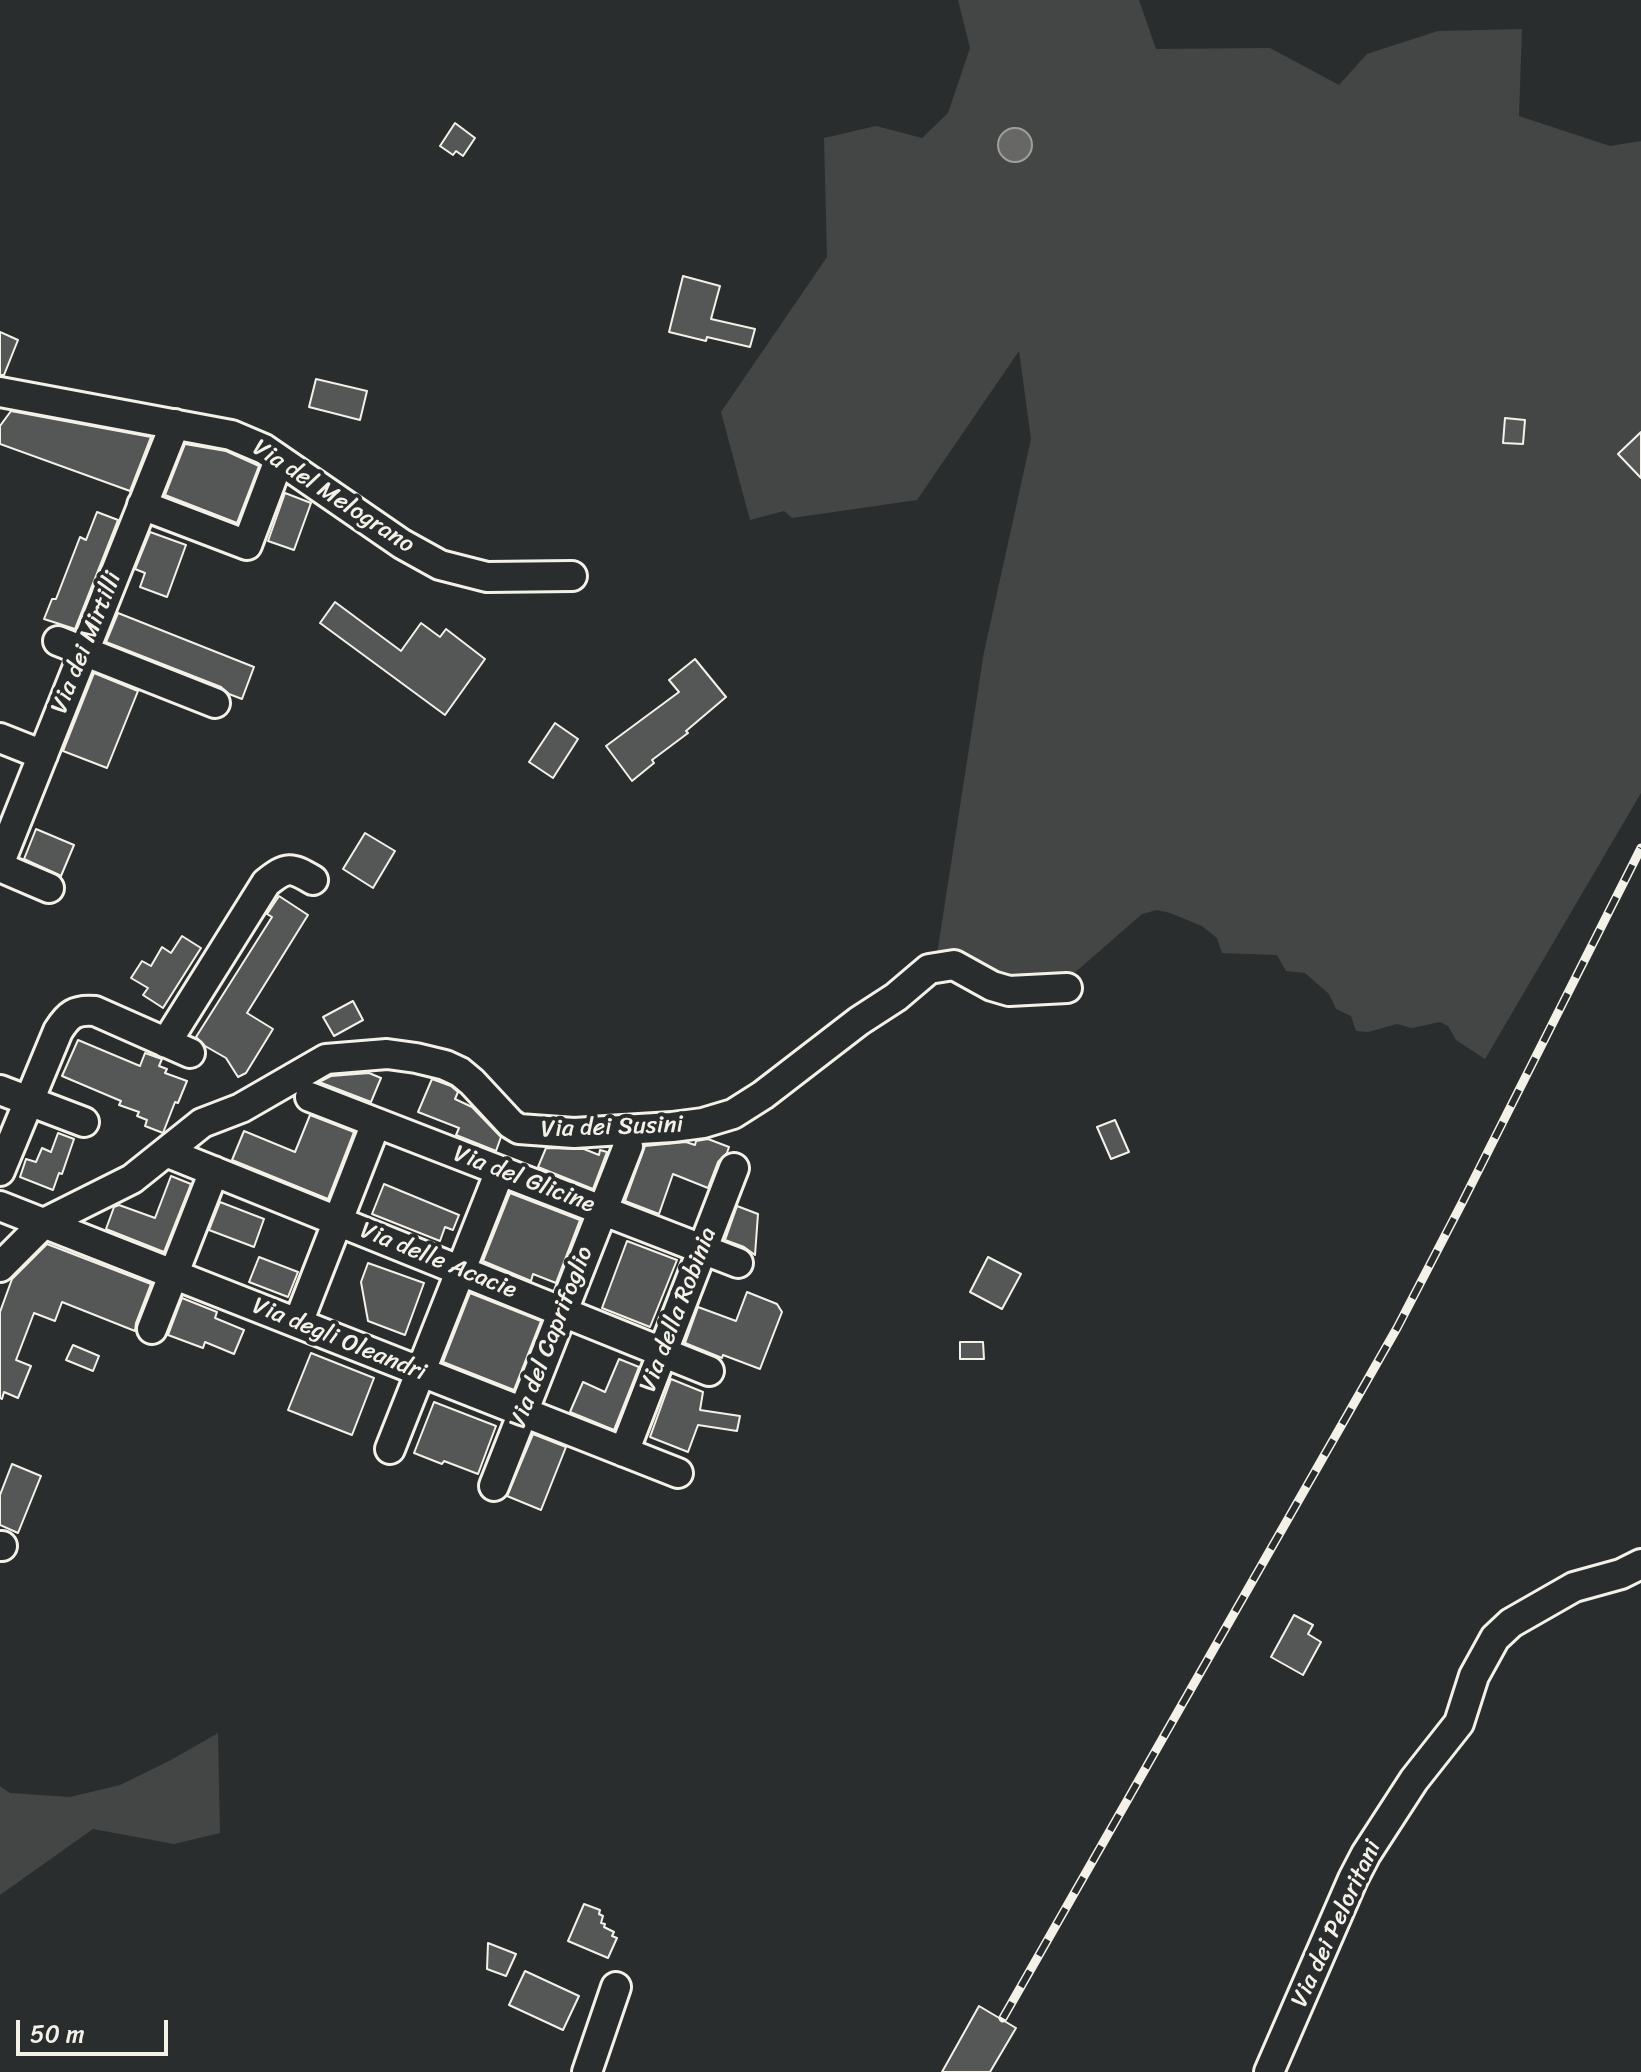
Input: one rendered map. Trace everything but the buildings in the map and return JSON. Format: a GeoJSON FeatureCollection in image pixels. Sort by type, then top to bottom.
{"type":"FeatureCollection","features":[{"type":"Feature","properties":{"kind":"street","name":"Via del Melograno"},"geometry":{"type":"LineString","coordinates":[[0,392],[231,435],[264,449],[402,544],[440,565],[487,577],[572,576]]}},
{"type":"Feature","properties":{"kind":"street","name":"Via dei Mirtilli"},"geometry":{"type":"LineString","coordinates":[[0,864],[43,755],[71,646],[142,505],[175,424]]}},
{"type":"Feature","properties":{"kind":"street"},"geometry":{"type":"LineString","coordinates":[[142,505],[247,545],[279,460]]}},
{"type":"Feature","properties":{"kind":"street"},"geometry":{"type":"LineString","coordinates":[[71,646],[215,703]]}},
{"type":"Feature","properties":{"kind":"street"},"geometry":{"type":"LineString","coordinates":[[0,738],[43,755]]}},
{"type":"Feature","properties":{"kind":"street"},"geometry":{"type":"LineString","coordinates":[[0,864],[49,888]]}},
{"type":"Feature","properties":{"kind":"street"},"geometry":{"type":"LineString","coordinates":[[0,1171],[66,1018],[81,1010],[95,1011],[178,1048],[266,883],[281,871],[295,869],[313,880]]}},
{"type":"Feature","properties":{"kind":"street","name":"Via dei Susini"},"geometry":{"type":"LineString","coordinates":[[0,1267],[44,1223],[122,1185],[202,1123],[241,1108],[326,1059],[387,1054],[445,1065],[472,1082],[519,1129],[601,1133],[703,1123],[733,1114],[896,997],[929,969],[954,965],[992,986],[1009,991],[1067,988]]}},
{"type":"Feature","properties":{"kind":"street"},"geometry":{"type":"LineString","coordinates":[[0,1090],[84,1122]]}},
{"type":"Feature","properties":{"kind":"street","name":"Via del Glicine"},"geometry":{"type":"LineString","coordinates":[[310,1097],[738,1263]]}},
{"type":"Feature","properties":{"kind":"street"},"geometry":{"type":"LineString","coordinates":[[298,1323],[376,1123]]}},
{"type":"Feature","properties":{"kind":"street","name":"Via del Caprifoglio"},"geometry":{"type":"LineString","coordinates":[[494,1486],[628,1146]]}},
{"type":"Feature","properties":{"kind":"street","name":"Via delle Acacie"},"geometry":{"type":"LineString","coordinates":[[166,1152],[709,1371]]}},
{"type":"Feature","properties":{"kind":"street","name":"Via della Robinia"},"geometry":{"type":"LineString","coordinates":[[624,1452],[734,1168]]}},
{"type":"Feature","properties":{"kind":"street"},"geometry":{"type":"LineString","coordinates":[[152,1329],[214,1171]]}},
{"type":"Feature","properties":{"kind":"street"},"geometry":{"type":"LineString","coordinates":[[390,1449],[500,1171]]}},
{"type":"Feature","properties":{"kind":"street","name":"Via degli Oleandri"},"geometry":{"type":"LineString","coordinates":[[0,1206],[678,1473]]}},
{"type":"Feature","properties":{"kind":"street","name":"Via dei Peloritani"},"geometry":{"type":"LineString","coordinates":[[1269,2072],[1366,1854],[1414,1780],[1459,1723],[1474,1676],[1495,1638],[1511,1623],[1574,1587],[1621,1574],[1641,1564]]}},
{"type":"Feature","properties":{"kind":"street"},"geometry":{"type":"LineString","coordinates":[[587,2072],[616,1987]]}},
{"type":"Feature","properties":{"kind":"shaded area"},"geometry":{"type":"Polygon","coordinates":[[[958,0],[1139,0],[1156,49],[1270,48],[1339,85],[1367,54],[1438,31],[1522,29],[1519,116],[1610,146],[1641,141],[1641,793],[1485,1059],[1456,1040],[1448,1026],[1440,1022],[1412,1028],[1397,1024],[1368,1032],[1356,1031],[1351,1016],[1336,1009],[1329,994],[1305,973],[1286,971],[1277,955],[1222,953],[1217,938],[1202,926],[1157,910],[1142,914],[1063,983],[992,980],[937,954],[984,652],[1031,439],[1019,351],[917,500],[792,518],[784,511],[750,520],[721,412],[827,257],[824,138],[876,126],[922,138],[948,113],[970,48],[958,0]]]}},
{"type":"Feature","properties":{"kind":"shaded area"},"geometry":{"type":"Polygon","coordinates":[[[1015,128],[1027,133],[1032,145],[1027,157],[1015,162],[1003,157],[998,145],[1003,133],[1015,128]]]}},
{"type":"Feature","properties":{"kind":"shaded area"},"geometry":{"type":"Polygon","coordinates":[[[218,1733],[220,1833],[174,1844],[93,1829],[0,1895],[0,1786],[10,1793],[70,1797],[120,1785],[218,1733]]]}},
{"type":"Feature","properties":{"kind":"railway"},"geometry":{"type":"LineString","coordinates":[[1003,2018],[1397,1328],[1641,848]]}}]}
